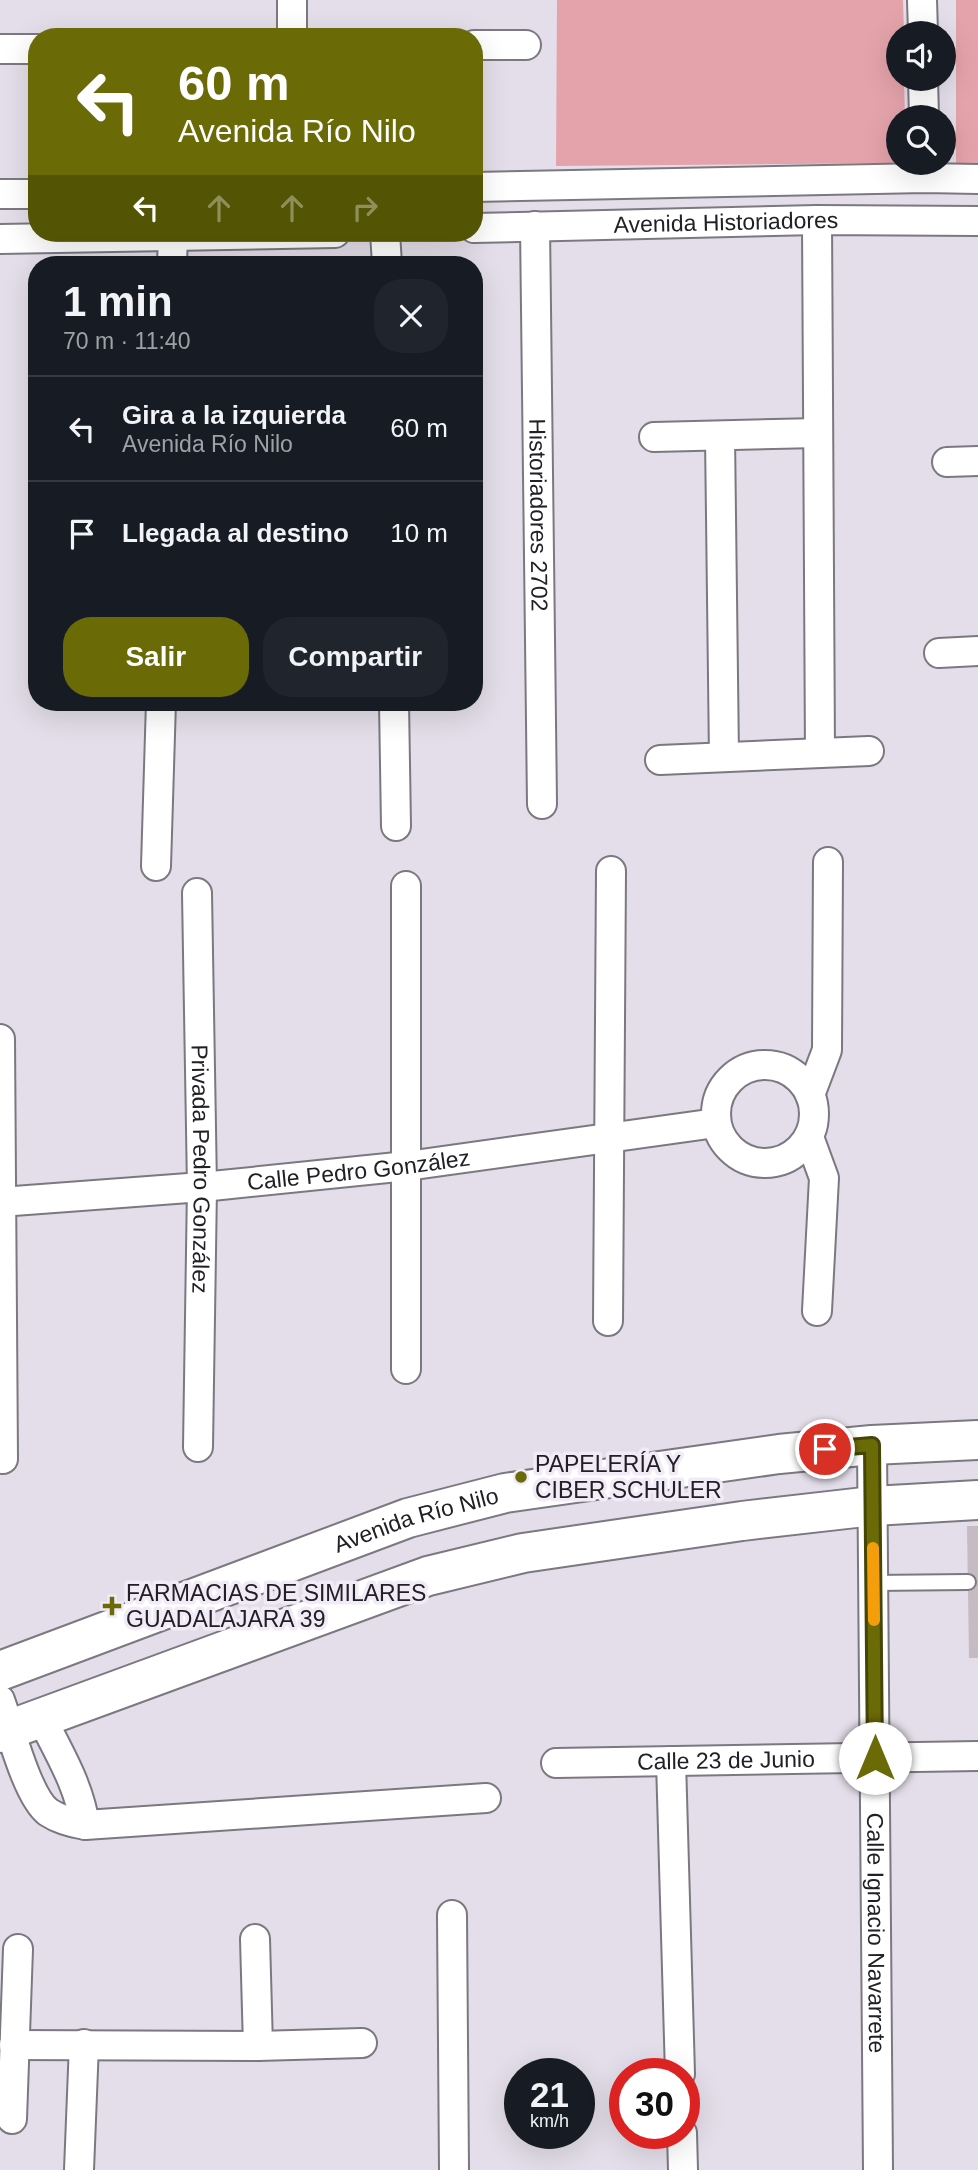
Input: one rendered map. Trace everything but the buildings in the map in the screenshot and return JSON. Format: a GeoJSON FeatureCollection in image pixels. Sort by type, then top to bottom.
{"type":"FeatureCollection","features":[{"type":"Feature","properties":{"kind":"main road","name":"Avenida Río Nilo"},"geometry":{"type":"LineString","coordinates":[[0,1671],[408,1518],[493,1496],[779,1454],[872,1445],[978,1440]]}},
{"type":"Feature","properties":{"kind":"main road"},"geometry":{"type":"LineString","coordinates":[[13,1720],[428,1576],[523,1553],[742,1521],[873,1506],[978,1500]]}},
{"type":"Feature","properties":{"kind":"street"},"geometry":{"type":"LineString","coordinates":[[292,0],[292,28]]}},
{"type":"Feature","properties":{"kind":"street"},"geometry":{"type":"LineString","coordinates":[[922,0],[923,21]]}},
{"type":"Feature","properties":{"kind":"street"},"geometry":{"type":"LineString","coordinates":[[483,45],[526,45]]}},
{"type":"Feature","properties":{"kind":"street"},"geometry":{"type":"LineString","coordinates":[[0,49],[28,49]]}},
{"type":"Feature","properties":{"kind":"street","name":"Avenida Historiadores"},"geometry":{"type":"LineString","coordinates":[[483,187],[886,171]]}},
{"type":"Feature","properties":{"kind":"street"},"geometry":{"type":"LineString","coordinates":[[924,175],[925,220]]}},
{"type":"Feature","properties":{"kind":"street","name":"Avenida Historiadores"},"geometry":{"type":"LineString","coordinates":[[954,175],[978,179]]}},
{"type":"Feature","properties":{"kind":"street"},"geometry":{"type":"LineString","coordinates":[[0,194],[28,194]]}},
{"type":"Feature","properties":{"kind":"street"},"geometry":{"type":"LineString","coordinates":[[817,220],[820,753]]}},
{"type":"Feature","properties":{"kind":"street","name":"Avenida Historiadores"},"geometry":{"type":"LineString","coordinates":[[483,228],[817,220],[978,220]]}},
{"type":"Feature","properties":{"kind":"street","name":"Historiadores 2702"},"geometry":{"type":"LineString","coordinates":[[535,226],[542,804]]}},
{"type":"Feature","properties":{"kind":"street"},"geometry":{"type":"LineString","coordinates":[[0,239],[28,239]]}},
{"type":"Feature","properties":{"kind":"street"},"geometry":{"type":"LineString","coordinates":[[654,437],[818,433]]}},
{"type":"Feature","properties":{"kind":"street"},"geometry":{"type":"LineString","coordinates":[[720,436],[724,757]]}},
{"type":"Feature","properties":{"kind":"street"},"geometry":{"type":"LineString","coordinates":[[947,461],[978,461]]}},
{"type":"Feature","properties":{"kind":"street"},"geometry":{"type":"LineString","coordinates":[[939,653],[978,651]]}},
{"type":"Feature","properties":{"kind":"street"},"geometry":{"type":"LineString","coordinates":[[156,866],[161,711]]}},
{"type":"Feature","properties":{"kind":"street"},"geometry":{"type":"LineString","coordinates":[[394,711],[396,826]]}},
{"type":"Feature","properties":{"kind":"street"},"geometry":{"type":"LineString","coordinates":[[660,760],[869,751]]}},
{"type":"Feature","properties":{"kind":"street"},"geometry":{"type":"LineString","coordinates":[[810,1096],[827,1050],[828,862]]}},
{"type":"Feature","properties":{"kind":"street"},"geometry":{"type":"LineString","coordinates":[[608,1321],[611,871]]}},
{"type":"Feature","properties":{"kind":"street"},"geometry":{"type":"LineString","coordinates":[[406,886],[406,1369]]}},
{"type":"Feature","properties":{"kind":"street","name":"Privada Pedro González"},"geometry":{"type":"LineString","coordinates":[[197,893],[202,1187],[198,1447]]}},
{"type":"Feature","properties":{"kind":"street"},"geometry":{"type":"LineString","coordinates":[[0,1039],[3,1460]]}},
{"type":"Feature","properties":{"kind":"street"},"geometry":{"type":"LineString","coordinates":[[775,1066],[796,1077],[810,1096],[814,1117],[809,1137],[792,1155],[769,1164],[745,1160],[726,1145],[716,1124],[717,1099],[730,1079],[751,1067],[775,1066]]}},
{"type":"Feature","properties":{"kind":"street","name":"Calle Pedro González"},"geometry":{"type":"LineString","coordinates":[[1,1202],[202,1187],[407,1166],[716,1124]]}},
{"type":"Feature","properties":{"kind":"street"},"geometry":{"type":"LineString","coordinates":[[809,1137],[824,1178],[817,1311]]}},
{"type":"Feature","properties":{"kind":"street","name":"Calle Ignacio Navarrete"},"geometry":{"type":"LineString","coordinates":[[872,1445],[878,2170]]}},
{"type":"Feature","properties":{"kind":"street"},"geometry":{"type":"LineString","coordinates":[[13,1720],[34,1796],[47,1811],[65,1821],[85,1825],[486,1798]]}},
{"type":"Feature","properties":{"kind":"street"},"geometry":{"type":"LineString","coordinates":[[13,1720],[75,1783],[85,1825]]}},
{"type":"Feature","properties":{"kind":"street","name":"Calle 23 de Junio"},"geometry":{"type":"LineString","coordinates":[[556,1763],[978,1755]]}},
{"type":"Feature","properties":{"kind":"street"},"geometry":{"type":"LineString","coordinates":[[671,1761],[680,2058]]}},
{"type":"Feature","properties":{"kind":"street"},"geometry":{"type":"LineString","coordinates":[[452,1916],[454,2170]]}},
{"type":"Feature","properties":{"kind":"street"},"geometry":{"type":"LineString","coordinates":[[255,1939],[258,2046]]}},
{"type":"Feature","properties":{"kind":"street"},"geometry":{"type":"LineString","coordinates":[[12,2119],[18,1949]]}},
{"type":"Feature","properties":{"kind":"street"},"geometry":{"type":"LineString","coordinates":[[14,2045],[258,2046],[362,2043]]}},
{"type":"Feature","properties":{"kind":"street"},"geometry":{"type":"LineString","coordinates":[[79,2170],[84,2044]]}},
{"type":"Feature","properties":{"kind":"street"},"geometry":{"type":"LineString","coordinates":[[682,2149],[683,2170]]}},
{"type":"Feature","properties":{"kind":"lane"},"geometry":{"type":"LineString","coordinates":[[873,1583],[968,1582]]}},
{"type":"Feature","properties":{"kind":"shaded area"},"geometry":{"type":"Polygon","coordinates":[[[557,0],[903,0],[904,21],[886,21],[886,91],[904,91],[905,105],[886,105],[886,163],[556,166],[557,0]]]}},
{"type":"Feature","properties":{"kind":"shaded area"},"geometry":{"type":"Polygon","coordinates":[[[956,0],[978,0],[978,163],[956,163],[956,0]]]}},
{"type":"Feature","properties":{"kind":"slow traffic"},"geometry":{"type":"LineString","coordinates":[[873,1548],[874,1620]]}},
{"type":"Feature","properties":{"kind":"place","name":"PAPELERÍA Y CIBER SCHULER"},"geometry":{"type":"Point","coordinates":[521,1477]}},
{"type":"Feature","properties":{"kind":"place","name":"FARMACIAS DE SIMILARES GUADALAJARA 39"},"geometry":{"type":"Point","coordinates":[112,1606]}},
{"type":"Feature","properties":{"kind":"route"},"geometry":{"type":"LineString","coordinates":[[825,1449],[872,1445],[875,1758]]}}]}
